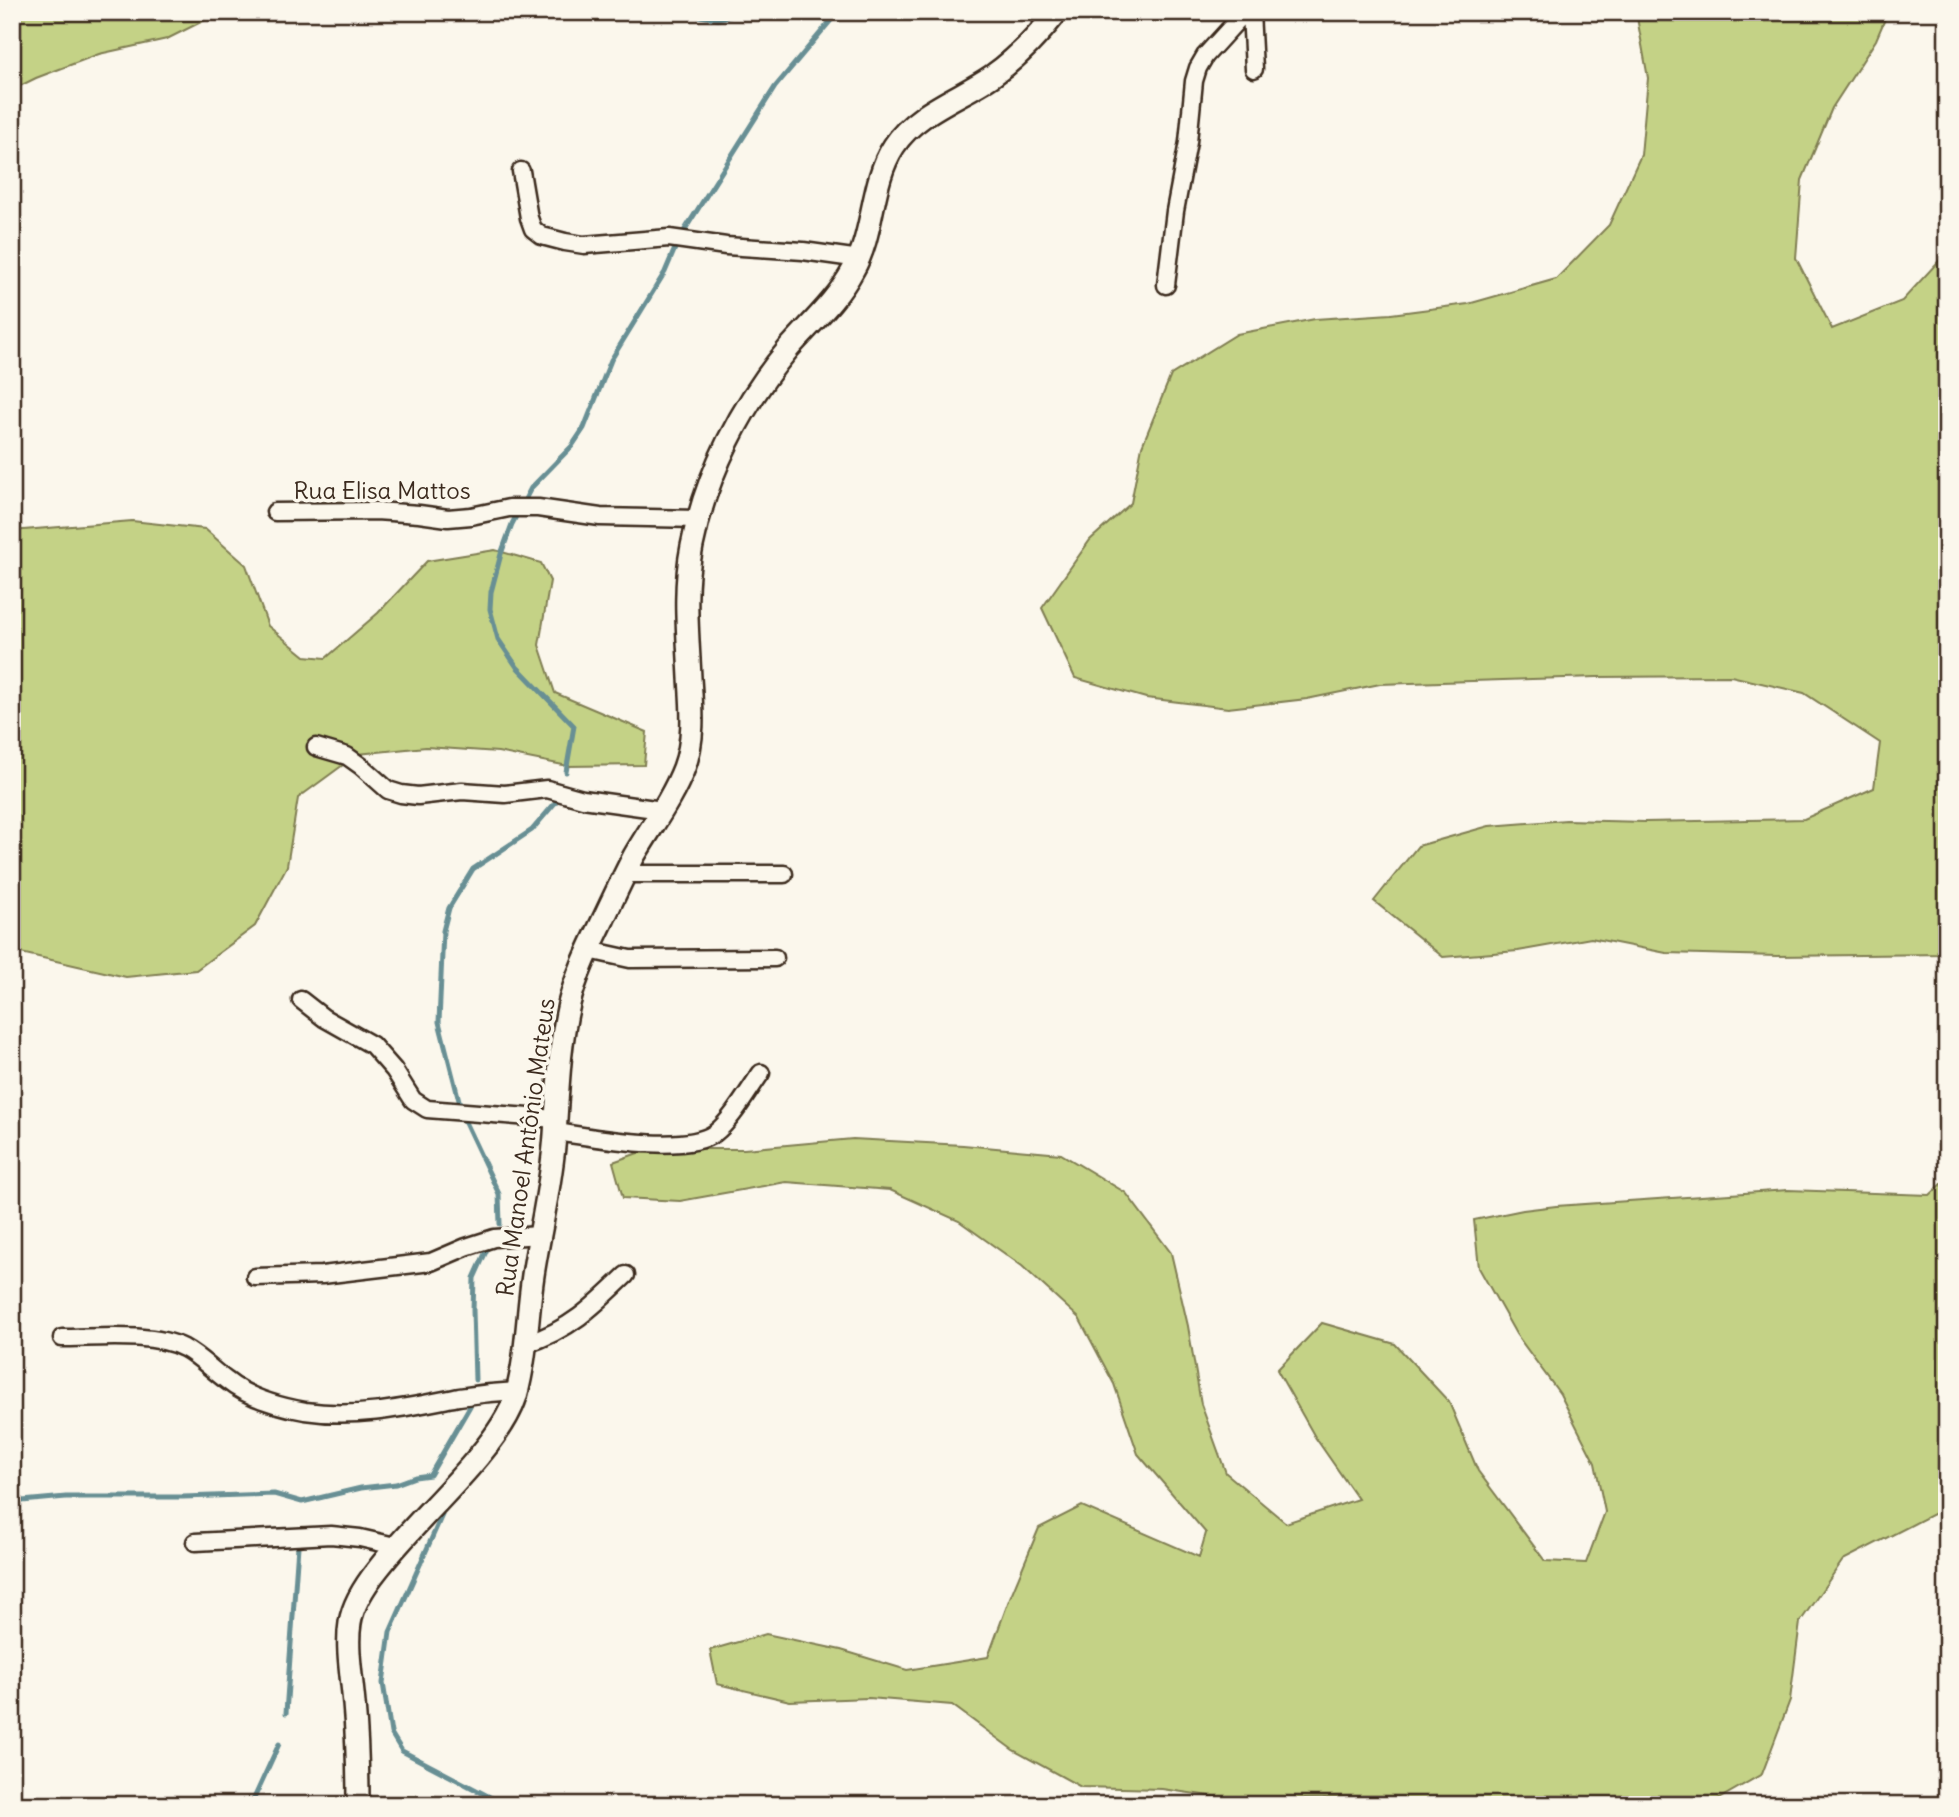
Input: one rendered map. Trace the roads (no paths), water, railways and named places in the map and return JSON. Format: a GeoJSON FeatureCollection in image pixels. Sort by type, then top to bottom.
{"type":"FeatureCollection","features":[{"type":"Feature","properties":{"kind":"street","name":"Rua Manoel Antônio Mateus"},"geometry":{"type":"LineString","coordinates":[[358,1805],[350,1623],[356,1604],[369,1581],[395,1546],[466,1472],[501,1427],[512,1408],[526,1344],[532,1282],[551,1176],[561,1051],[569,1001],[589,950],[625,874],[683,770],[690,746],[693,725],[687,581],[698,519],[722,455],[755,395],[778,361],[840,291],[860,258],[885,164],[893,148],[907,130],[923,117],[1008,63],[1037,37],[1057,12]]}},
{"type":"Feature","properties":{"kind":"street"},"geometry":{"type":"LineString","coordinates":[[1248,12],[1254,69]]}},
{"type":"Feature","properties":{"kind":"street"},"geometry":{"type":"LineString","coordinates":[[1166,285],[1175,211],[1188,142],[1194,81],[1205,56],[1248,12]]}},
{"type":"Feature","properties":{"kind":"street"},"geometry":{"type":"LineString","coordinates":[[521,171],[529,219],[534,229],[542,236],[584,245],[669,238],[860,258]]}},
{"type":"Feature","properties":{"kind":"street","name":"Rua Elisa Mattos"},"geometry":{"type":"LineString","coordinates":[[275,512],[376,511],[448,518],[509,508],[538,508],[611,517],[698,519]]}},
{"type":"Feature","properties":{"kind":"street"},"geometry":{"type":"LineString","coordinates":[[316,747],[347,756],[387,790],[401,794],[418,796],[462,791],[505,794],[547,789],[583,799],[662,810]]}},
{"type":"Feature","properties":{"kind":"street"},"geometry":{"type":"LineString","coordinates":[[625,874],[784,874]]}},
{"type":"Feature","properties":{"kind":"street"},"geometry":{"type":"LineString","coordinates":[[589,950],[630,959],[775,958]]}},
{"type":"Feature","properties":{"kind":"street"},"geometry":{"type":"LineString","coordinates":[[301,1000],[333,1024],[372,1045],[394,1070],[412,1100],[427,1109],[463,1112],[659,1143],[694,1141],[718,1131],[761,1073]]}},
{"type":"Feature","properties":{"kind":"street"},"geometry":{"type":"LineString","coordinates":[[255,1277],[322,1276],[431,1262],[494,1238],[540,1235]]}},
{"type":"Feature","properties":{"kind":"street"},"geometry":{"type":"LineString","coordinates":[[526,1344],[549,1337],[573,1323],[626,1275]]}},
{"type":"Feature","properties":{"kind":"street"},"geometry":{"type":"LineString","coordinates":[[62,1338],[144,1338],[168,1341],[196,1355],[246,1394],[305,1411],[377,1412],[478,1394],[517,1391]]}},
{"type":"Feature","properties":{"kind":"street"},"geometry":{"type":"LineString","coordinates":[[195,1542],[331,1535],[395,1546]]}},
{"type":"Feature","properties":{"kind":"waterway"},"geometry":{"type":"LineString","coordinates":[[675,12],[718,19],[745,12]]}},
{"type":"Feature","properties":{"kind":"waterway"},"geometry":{"type":"LineString","coordinates":[[566,772],[574,726],[517,667],[498,639],[490,609],[491,592],[501,554],[512,524],[531,488],[572,446],[584,428],[611,360],[665,272],[679,239],[775,87],[838,12]]}},
{"type":"Feature","properties":{"kind":"waterway"},"geometry":{"type":"LineString","coordinates":[[500,1224],[499,1194],[464,1120],[439,1022],[443,931],[449,908],[473,869],[532,830],[555,803]]}},
{"type":"Feature","properties":{"kind":"waterway"},"geometry":{"type":"LineString","coordinates":[[475,1380],[474,1278],[488,1247]]}},
{"type":"Feature","properties":{"kind":"waterway"},"geometry":{"type":"LineString","coordinates":[[12,1506],[22,1501],[66,1497],[274,1494],[302,1502],[361,1488],[396,1484],[430,1475],[470,1406]]}},
{"type":"Feature","properties":{"kind":"waterway"},"geometry":{"type":"LineString","coordinates":[[442,1515],[390,1632],[383,1683],[391,1733],[402,1751],[505,1805]]}},
{"type":"Feature","properties":{"kind":"waterway"},"geometry":{"type":"LineString","coordinates":[[286,1713],[298,1546]]}},
{"type":"Feature","properties":{"kind":"waterway"},"geometry":{"type":"LineString","coordinates":[[251,1805],[279,1744]]}}]}
